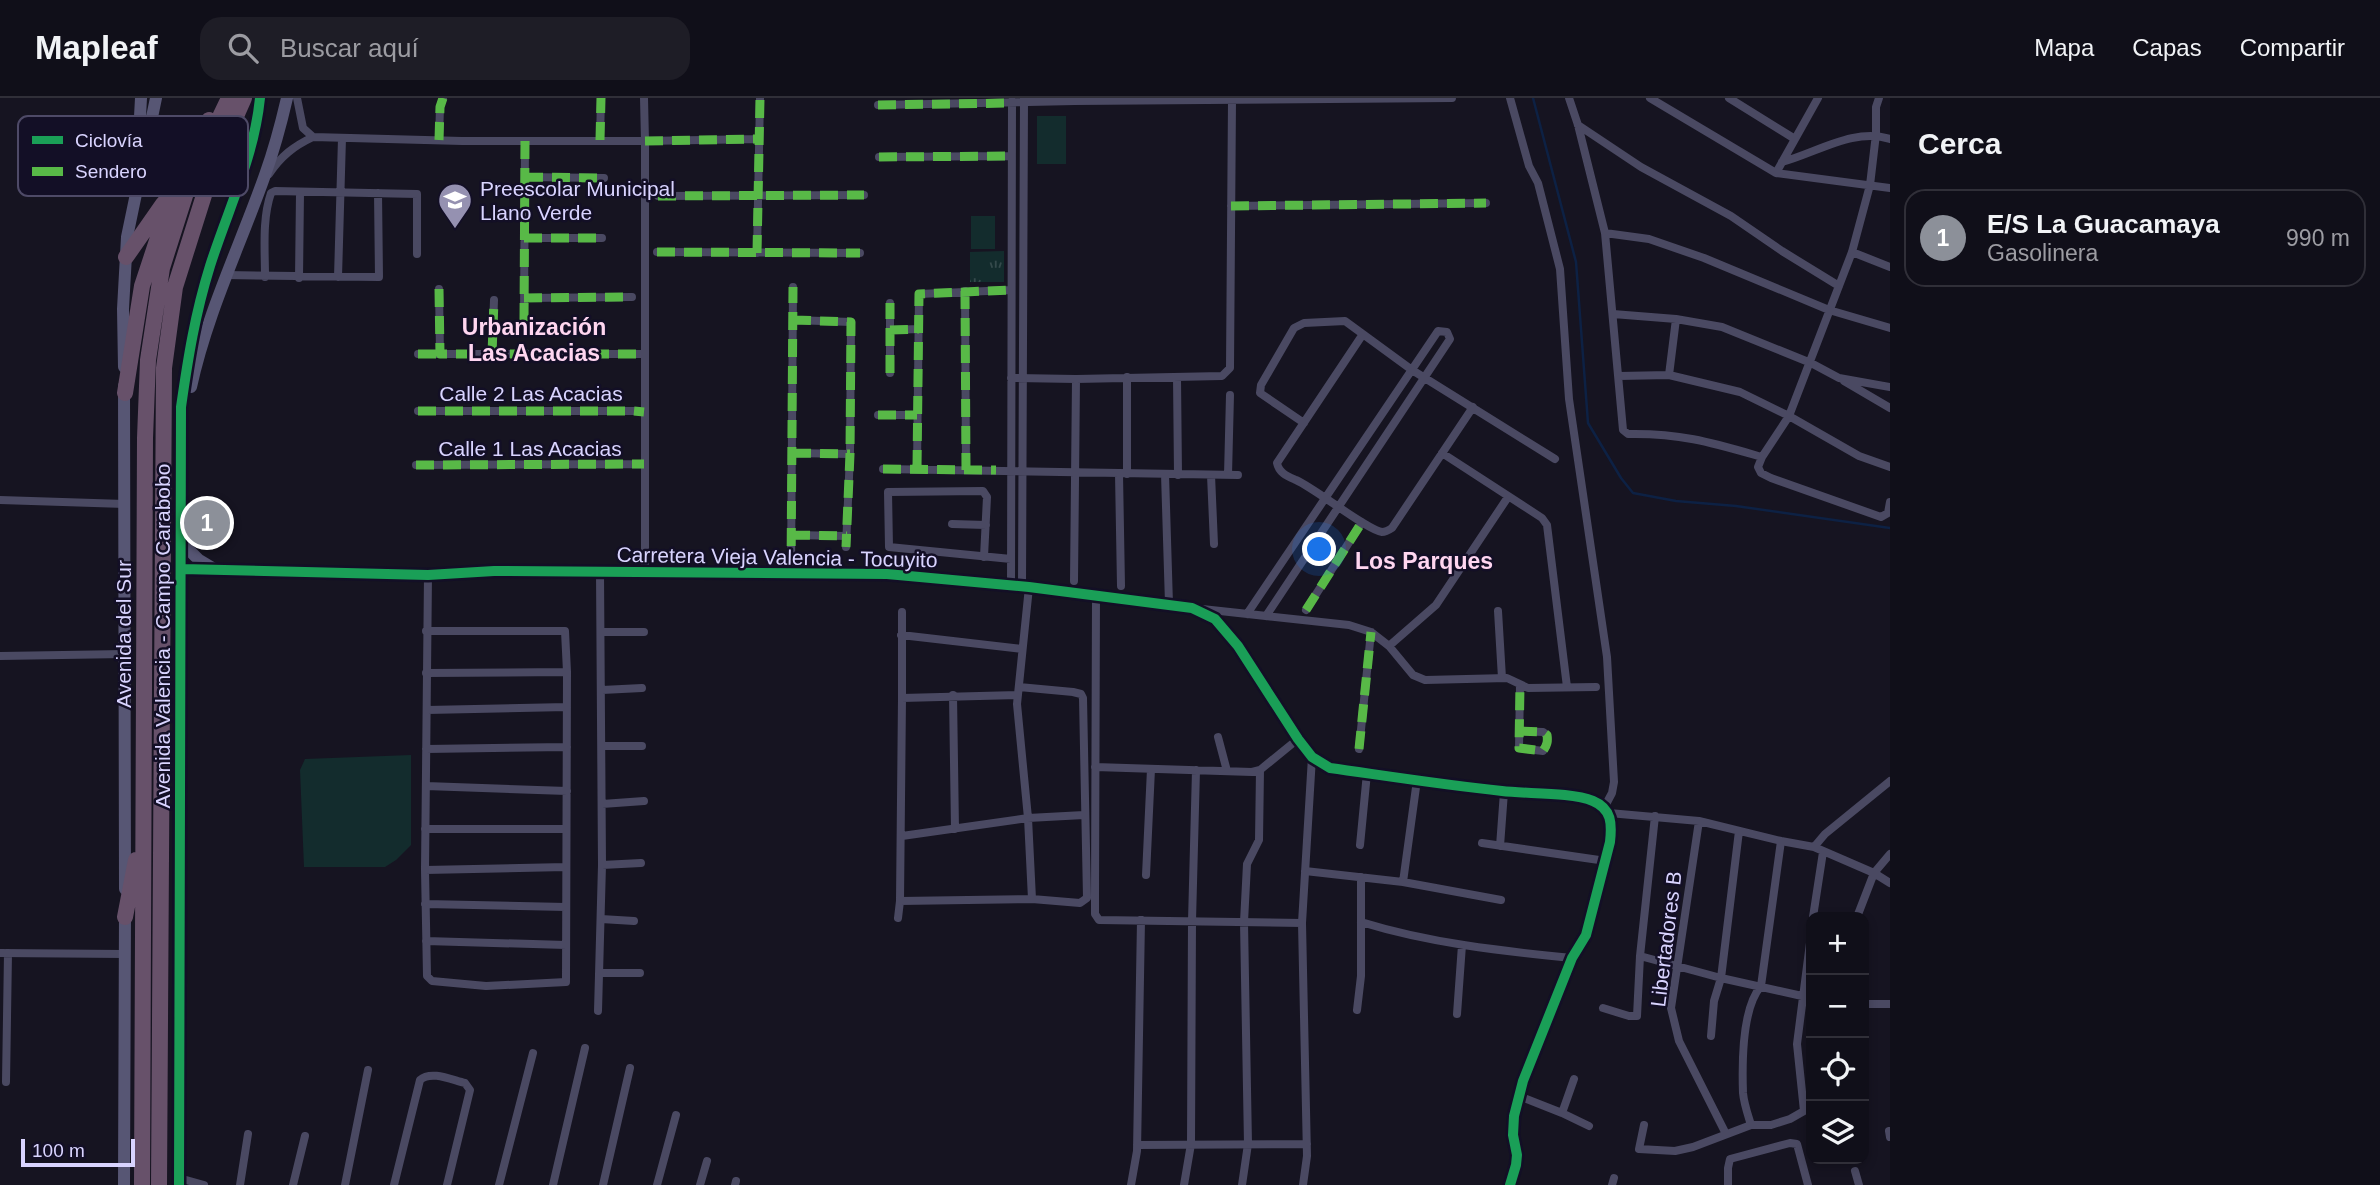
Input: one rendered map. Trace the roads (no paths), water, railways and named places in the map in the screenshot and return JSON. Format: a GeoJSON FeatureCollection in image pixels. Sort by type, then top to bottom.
{"type":"FeatureCollection","features":[{"type":"Feature","properties":{"kind":"highway"},"geometry":{"type":"LineString","coordinates":[[214,116],[226,98]]}},
{"type":"Feature","properties":{"kind":"highway","name":"Avenida del Sur"},"geometry":{"type":"LineString","coordinates":[[218,116],[226,98]]}},
{"type":"Feature","properties":{"kind":"highway","name":"Avenida del Sur"},"geometry":{"type":"LineString","coordinates":[[236,116],[244,98]]}},
{"type":"Feature","properties":{"kind":"highway"},"geometry":{"type":"LineString","coordinates":[[126,257],[169,196]]}},
{"type":"Feature","properties":{"kind":"highway"},"geometry":{"type":"LineString","coordinates":[[125,393],[142,286],[170,196]]}},
{"type":"Feature","properties":{"kind":"highway","name":"Avenida del Sur"},"geometry":{"type":"LineString","coordinates":[[142,1185],[145,438],[148,360],[163,268],[185,196]]}},
{"type":"Feature","properties":{"kind":"highway","name":"Avenida del Sur"},"geometry":{"type":"LineString","coordinates":[[159,1185],[164,368],[175,286],[204,196]]}},
{"type":"Feature","properties":{"kind":"highway"},"geometry":{"type":"LineString","coordinates":[[125,917],[144,824]]}},
{"type":"Feature","properties":{"kind":"street"},"geometry":{"type":"LineString","coordinates":[[140,116],[141,98]]}},
{"type":"Feature","properties":{"kind":"street"},"geometry":{"type":"LineString","coordinates":[[152,116],[156,98]]}},
{"type":"Feature","properties":{"kind":"street","name":"Avenida Valencia - Campo Carabobo"},"geometry":{"type":"LineString","coordinates":[[248,162],[257,128],[260,98]]}},
{"type":"Feature","properties":{"kind":"street","name":"Avenida Valencia - Campo Carabobo"},"geometry":{"type":"LineString","coordinates":[[181,428],[199,353],[225,275],[261,186],[287,98]]}},
{"type":"Feature","properties":{"kind":"street"},"geometry":{"type":"LineString","coordinates":[[296,98],[303,128],[313,137]]}},
{"type":"Feature","properties":{"kind":"street"},"geometry":{"type":"LineString","coordinates":[[439,141],[440,107],[443,98]]}},
{"type":"Feature","properties":{"kind":"street"},"geometry":{"type":"LineString","coordinates":[[600,140],[601,98]]}},
{"type":"Feature","properties":{"kind":"street"},"geometry":{"type":"LineString","coordinates":[[644,98],[645,573]]}},
{"type":"Feature","properties":{"kind":"street"},"geometry":{"type":"LineString","coordinates":[[757,253],[760,98]]}},
{"type":"Feature","properties":{"kind":"street"},"geometry":{"type":"LineString","coordinates":[[878,105],[1074,99],[1452,98]]}},
{"type":"Feature","properties":{"kind":"street"},"geometry":{"type":"LineString","coordinates":[[1510,98],[1529,166],[1538,183],[1560,269],[1569,399],[1611,699],[1614,782],[1606,810],[1612,826],[1606,861],[1586,935],[1572,958],[1519,1096],[1513,1135],[1516,1165],[1510,1185]]}},
{"type":"Feature","properties":{"kind":"street"},"geometry":{"type":"LineString","coordinates":[[1569,98],[1605,233],[1625,433],[1661,433],[1695,438],[1762,457]]}},
{"type":"Feature","properties":{"kind":"street"},"geometry":{"type":"LineString","coordinates":[[1650,98],[1776,173],[1890,188]]}},
{"type":"Feature","properties":{"kind":"street"},"geometry":{"type":"LineString","coordinates":[[1729,98],[1795,139]]}},
{"type":"Feature","properties":{"kind":"street"},"geometry":{"type":"LineString","coordinates":[[1776,173],[1818,98]]}},
{"type":"Feature","properties":{"kind":"street"},"geometry":{"type":"LineString","coordinates":[[1879,98],[1875,107],[1876,134],[1870,186],[1852,252],[1789,416],[1758,467],[1760,473],[1881,517],[1888,513],[1890,502]]}},
{"type":"Feature","properties":{"kind":"street"},"geometry":{"type":"LineString","coordinates":[[1024,100],[1022,649],[1018,691],[1032,899]]}},
{"type":"Feature","properties":{"kind":"street"},"geometry":{"type":"LineString","coordinates":[[1011,377],[1076,379],[1222,376],[1230,368],[1232,100]]}},
{"type":"Feature","properties":{"kind":"street"},"geometry":{"type":"LineString","coordinates":[[1012,101],[1011,559],[1021,586]]}},
{"type":"Feature","properties":{"kind":"street"},"geometry":{"type":"LineString","coordinates":[[1578,125],[1641,167],[1731,216],[1839,286]]}},
{"type":"Feature","properties":{"kind":"street"},"geometry":{"type":"LineString","coordinates":[[1782,162],[1838,142],[1876,134],[1890,139]]}},
{"type":"Feature","properties":{"kind":"street"},"geometry":{"type":"LineString","coordinates":[[261,186],[282,156],[313,137],[439,141],[759,139]]}},
{"type":"Feature","properties":{"kind":"street"},"geometry":{"type":"LineString","coordinates":[[338,277],[342,138]]}},
{"type":"Feature","properties":{"kind":"street"},"geometry":{"type":"LineString","coordinates":[[524,321],[525,141]]}},
{"type":"Feature","properties":{"kind":"street"},"geometry":{"type":"LineString","coordinates":[[879,157],[1011,156]]}},
{"type":"Feature","properties":{"kind":"street"},"geometry":{"type":"LineString","coordinates":[[525,177],[604,178]]}},
{"type":"Feature","properties":{"kind":"street"},"geometry":{"type":"LineString","coordinates":[[265,276],[266,222],[271,193],[275,191],[417,194],[417,254]]}},
{"type":"Feature","properties":{"kind":"street"},"geometry":{"type":"LineString","coordinates":[[299,278],[300,193]]}},
{"type":"Feature","properties":{"kind":"street"},"geometry":{"type":"LineString","coordinates":[[225,275],[379,277],[378,193]]}},
{"type":"Feature","properties":{"kind":"street"},"geometry":{"type":"LineString","coordinates":[[658,196],[864,194]]}},
{"type":"Feature","properties":{"kind":"street","name":"Avenida Valencia - Campo Carabobo"},"geometry":{"type":"LineString","coordinates":[[124,1185],[123,309],[127,237],[134,196]]}},
{"type":"Feature","properties":{"kind":"street","name":"Avenida Valencia - Campo Carabobo"},"geometry":{"type":"LineString","coordinates":[[179,1181],[181,407],[190,337],[210,265],[236,196]]}},
{"type":"Feature","properties":{"kind":"street"},"geometry":{"type":"LineString","coordinates":[[1231,206],[1486,203]]}},
{"type":"Feature","properties":{"kind":"street"},"geometry":{"type":"LineString","coordinates":[[1605,233],[1648,239],[1704,258],[1829,310],[1890,328]]}},
{"type":"Feature","properties":{"kind":"street"},"geometry":{"type":"LineString","coordinates":[[524,239],[602,238]]}},
{"type":"Feature","properties":{"kind":"street"},"geometry":{"type":"LineString","coordinates":[[657,252],[860,253]]}},
{"type":"Feature","properties":{"kind":"street"},"geometry":{"type":"LineString","coordinates":[[1852,252],[1890,267]]}},
{"type":"Feature","properties":{"kind":"street"},"geometry":{"type":"LineString","coordinates":[[791,573],[793,287]]}},
{"type":"Feature","properties":{"kind":"street"},"geometry":{"type":"LineString","coordinates":[[439,289],[440,354]]}},
{"type":"Feature","properties":{"kind":"street"},"geometry":{"type":"LineString","coordinates":[[917,468],[919,294],[1010,290]]}},
{"type":"Feature","properties":{"kind":"street"},"geometry":{"type":"LineString","coordinates":[[965,291],[966,470]]}},
{"type":"Feature","properties":{"kind":"street"},"geometry":{"type":"LineString","coordinates":[[524,298],[632,297]]}},
{"type":"Feature","properties":{"kind":"street"},"geometry":{"type":"LineString","coordinates":[[492,354],[494,300]]}},
{"type":"Feature","properties":{"kind":"street"},"geometry":{"type":"LineString","coordinates":[[890,303],[890,373]]}},
{"type":"Feature","properties":{"kind":"street"},"geometry":{"type":"LineString","coordinates":[[1613,314],[1676,319],[1722,327],[1811,363],[1890,408]]}},
{"type":"Feature","properties":{"kind":"street"},"geometry":{"type":"LineString","coordinates":[[1670,375],[1676,319]]}},
{"type":"Feature","properties":{"kind":"street"},"geometry":{"type":"LineString","coordinates":[[793,320],[852,322],[846,547]]}},
{"type":"Feature","properties":{"kind":"street"},"geometry":{"type":"LineString","coordinates":[[1304,422],[1259,390],[1294,328],[1304,323],[1345,321],[1412,369],[1555,459]]}},
{"type":"Feature","properties":{"kind":"street"},"geometry":{"type":"LineString","coordinates":[[890,330],[919,329]]}},
{"type":"Feature","properties":{"kind":"street"},"geometry":{"type":"LineString","coordinates":[[1247,614],[1438,331],[1447,332],[1450,339],[1266,616]]}},
{"type":"Feature","properties":{"kind":"street"},"geometry":{"type":"LineString","coordinates":[[1363,334],[1276,463],[1278,468],[1381,532],[1392,528],[1473,407]]}},
{"type":"Feature","properties":{"kind":"street"},"geometry":{"type":"LineString","coordinates":[[418,354],[645,354]]}},
{"type":"Feature","properties":{"kind":"street"},"geometry":{"type":"LineString","coordinates":[[1619,376],[1670,375],[1740,392],[1789,416],[1858,456],[1890,467]]}},
{"type":"Feature","properties":{"kind":"street"},"geometry":{"type":"LineString","coordinates":[[1121,586],[1127,377]]}},
{"type":"Feature","properties":{"kind":"street"},"geometry":{"type":"LineString","coordinates":[[1177,377],[1178,474]]}},
{"type":"Feature","properties":{"kind":"street"},"geometry":{"type":"LineString","coordinates":[[1839,378],[1890,387]]}},
{"type":"Feature","properties":{"kind":"street"},"geometry":{"type":"LineString","coordinates":[[1074,581],[1076,379]]}},
{"type":"Feature","properties":{"kind":"street"},"geometry":{"type":"LineString","coordinates":[[1228,475],[1230,395]]}},
{"type":"Feature","properties":{"kind":"street","name":"Calle 2 Las Acacias"},"geometry":{"type":"LineString","coordinates":[[418,411],[643,412]]}},
{"type":"Feature","properties":{"kind":"street"},"geometry":{"type":"LineString","coordinates":[[878,415],[918,415]]}},
{"type":"Feature","properties":{"kind":"street"},"geometry":{"type":"LineString","coordinates":[[793,453],[850,454]]}},
{"type":"Feature","properties":{"kind":"street"},"geometry":{"type":"LineString","coordinates":[[1442,453],[1542,518],[1547,525],[1567,687]]}},
{"type":"Feature","properties":{"kind":"street","name":"Calle 1 Las Acacias"},"geometry":{"type":"LineString","coordinates":[[416,465],[644,464]]}},
{"type":"Feature","properties":{"kind":"street"},"geometry":{"type":"LineString","coordinates":[[883,468],[1238,475]]}},
{"type":"Feature","properties":{"kind":"street"},"geometry":{"type":"LineString","coordinates":[[1165,474],[1168,604]]}},
{"type":"Feature","properties":{"kind":"street"},"geometry":{"type":"LineString","coordinates":[[1211,475],[1214,544]]}},
{"type":"Feature","properties":{"kind":"street"},"geometry":{"type":"LineString","coordinates":[[984,557],[987,497],[983,491],[888,492],[889,547],[984,557],[1011,559]]}},
{"type":"Feature","properties":{"kind":"street"},"geometry":{"type":"LineString","coordinates":[[1389,646],[1442,598],[1508,497]]}},
{"type":"Feature","properties":{"kind":"street"},"geometry":{"type":"LineString","coordinates":[[0,500],[125,504]]}},
{"type":"Feature","properties":{"kind":"street"},"geometry":{"type":"LineString","coordinates":[[1306,610],[1362,522]]}},
{"type":"Feature","properties":{"kind":"street"},"geometry":{"type":"LineString","coordinates":[[952,524],[986,525]]}},
{"type":"Feature","properties":{"kind":"street"},"geometry":{"type":"LineString","coordinates":[[792,535],[847,536]]}},
{"type":"Feature","properties":{"kind":"street"},"geometry":{"type":"LineString","coordinates":[[182,543],[199,560],[216,569]]}},
{"type":"Feature","properties":{"kind":"street","name":"Carretera Vieja Valencia - Tocuyito"},"geometry":{"type":"LineString","coordinates":[[182,569],[428,575],[494,571],[887,574],[1021,586],[1168,604],[1192,608],[1215,620],[1238,646],[1312,757]]}},
{"type":"Feature","properties":{"kind":"street"},"geometry":{"type":"LineString","coordinates":[[598,1011],[602,864],[600,573]]}},
{"type":"Feature","properties":{"kind":"street"},"geometry":{"type":"LineString","coordinates":[[426,631],[565,631],[566,982],[486,986],[432,981],[427,976],[425,829],[426,631],[428,575]]}},
{"type":"Feature","properties":{"kind":"street"},"geometry":{"type":"LineString","coordinates":[[1096,596],[1095,914],[1099,920],[1302,923]]}},
{"type":"Feature","properties":{"kind":"street"},"geometry":{"type":"LineString","coordinates":[[1192,608],[1349,625],[1371,632],[1389,646],[1413,675],[1425,680],[1507,678],[1528,688],[1595,687]]}},
{"type":"Feature","properties":{"kind":"street"},"geometry":{"type":"LineString","coordinates":[[1498,611],[1502,678]]}},
{"type":"Feature","properties":{"kind":"street"},"geometry":{"type":"LineString","coordinates":[[898,918],[901,901],[902,836],[902,612]]}},
{"type":"Feature","properties":{"kind":"street"},"geometry":{"type":"LineString","coordinates":[[602,632],[644,632]]}},
{"type":"Feature","properties":{"kind":"street"},"geometry":{"type":"LineString","coordinates":[[1359,749],[1371,632]]}},
{"type":"Feature","properties":{"kind":"street"},"geometry":{"type":"LineString","coordinates":[[901,635],[1022,649]]}},
{"type":"Feature","properties":{"kind":"street"},"geometry":{"type":"LineString","coordinates":[[0,656],[125,654]]}},
{"type":"Feature","properties":{"kind":"street"},"geometry":{"type":"LineString","coordinates":[[426,673],[567,672]]}},
{"type":"Feature","properties":{"kind":"street"},"geometry":{"type":"LineString","coordinates":[[1519,731],[1520,685]]}},
{"type":"Feature","properties":{"kind":"street"},"geometry":{"type":"LineString","coordinates":[[602,690],[642,688]]}},
{"type":"Feature","properties":{"kind":"street"},"geometry":{"type":"LineString","coordinates":[[901,901],[1032,899],[1080,903],[1087,898],[1081,694],[1018,691],[902,698]]}},
{"type":"Feature","properties":{"kind":"street"},"geometry":{"type":"LineString","coordinates":[[953,695],[956,830]]}},
{"type":"Feature","properties":{"kind":"street"},"geometry":{"type":"LineString","coordinates":[[427,709],[567,707]]}},
{"type":"Feature","properties":{"kind":"street"},"geometry":{"type":"LineString","coordinates":[[1218,737],[1227,771]]}},
{"type":"Feature","properties":{"kind":"street"},"geometry":{"type":"LineString","coordinates":[[1095,767],[1260,770],[1298,739]]}},
{"type":"Feature","properties":{"kind":"street"},"geometry":{"type":"LineString","coordinates":[[602,746],[642,746]]}},
{"type":"Feature","properties":{"kind":"street"},"geometry":{"type":"LineString","coordinates":[[426,749],[567,747]]}},
{"type":"Feature","properties":{"kind":"street"},"geometry":{"type":"LineString","coordinates":[[1303,1185],[1307,1144],[1302,923],[1312,757],[1330,768],[1504,792],[1578,797],[1594,801],[1606,810],[1699,821],[1814,847],[1874,873],[1890,883]]}},
{"type":"Feature","properties":{"kind":"street"},"geometry":{"type":"LineString","coordinates":[[1146,875],[1151,769]]}},
{"type":"Feature","properties":{"kind":"street"},"geometry":{"type":"LineString","coordinates":[[1184,1185],[1191,1144],[1196,770]]}},
{"type":"Feature","properties":{"kind":"street"},"geometry":{"type":"LineString","coordinates":[[1242,1185],[1248,1144],[1244,922],[1247,864],[1259,840],[1260,770]]}},
{"type":"Feature","properties":{"kind":"street"},"geometry":{"type":"LineString","coordinates":[[1360,845],[1367,773]]}},
{"type":"Feature","properties":{"kind":"street"},"geometry":{"type":"LineString","coordinates":[[1403,882],[1417,780]]}},
{"type":"Feature","properties":{"kind":"street"},"geometry":{"type":"LineString","coordinates":[[1814,847],[1825,834],[1890,781]]}},
{"type":"Feature","properties":{"kind":"street"},"geometry":{"type":"LineString","coordinates":[[426,786],[567,791]]}},
{"type":"Feature","properties":{"kind":"street"},"geometry":{"type":"LineString","coordinates":[[1500,845],[1504,792]]}},
{"type":"Feature","properties":{"kind":"street"},"geometry":{"type":"LineString","coordinates":[[602,804],[644,801]]}},
{"type":"Feature","properties":{"kind":"street"},"geometry":{"type":"LineString","coordinates":[[902,836],[1028,818],[1084,815]]}},
{"type":"Feature","properties":{"kind":"street"},"geometry":{"type":"LineString","coordinates":[[1603,1008],[1637,1016],[1640,956],[1655,816]]}},
{"type":"Feature","properties":{"kind":"street","name":"Libertadores B"},"geometry":{"type":"LineString","coordinates":[[1699,821],[1671,1008],[1679,1041],[1726,1134]]}},
{"type":"Feature","properties":{"kind":"street"},"geometry":{"type":"LineString","coordinates":[[425,829],[566,829]]}},
{"type":"Feature","properties":{"kind":"street"},"geometry":{"type":"LineString","coordinates":[[1710,1036],[1714,1001],[1721,978],[1739,831]]}},
{"type":"Feature","properties":{"kind":"street"},"geometry":{"type":"LineString","coordinates":[[1751,1125],[1743,1095],[1745,1040],[1751,1003],[1754,993],[1761,986],[1781,841]]}},
{"type":"Feature","properties":{"kind":"street"},"geometry":{"type":"LineString","coordinates":[[1482,843],[1606,861]]}},
{"type":"Feature","properties":{"kind":"street"},"geometry":{"type":"LineString","coordinates":[[1815,912],[1823,852]]}},
{"type":"Feature","properties":{"kind":"street"},"geometry":{"type":"LineString","coordinates":[[1859,912],[1874,873],[1890,854]]}},
{"type":"Feature","properties":{"kind":"street"},"geometry":{"type":"LineString","coordinates":[[602,864],[641,863]]}},
{"type":"Feature","properties":{"kind":"street"},"geometry":{"type":"LineString","coordinates":[[425,870],[566,867]]}},
{"type":"Feature","properties":{"kind":"street"},"geometry":{"type":"LineString","coordinates":[[1305,871],[1403,882],[1501,900]]}},
{"type":"Feature","properties":{"kind":"street"},"geometry":{"type":"LineString","coordinates":[[1357,1010],[1361,976],[1361,877]]}},
{"type":"Feature","properties":{"kind":"street"},"geometry":{"type":"LineString","coordinates":[[425,904],[566,907]]}},
{"type":"Feature","properties":{"kind":"street"},"geometry":{"type":"LineString","coordinates":[[601,919],[634,920]]}},
{"type":"Feature","properties":{"kind":"street"},"geometry":{"type":"LineString","coordinates":[[1131,1185],[1138,1144],[1141,920]]}},
{"type":"Feature","properties":{"kind":"street"},"geometry":{"type":"LineString","coordinates":[[1361,922],[1393,932],[1462,945],[1572,958]]}},
{"type":"Feature","properties":{"kind":"street"},"geometry":{"type":"LineString","coordinates":[[426,941],[566,945]]}},
{"type":"Feature","properties":{"kind":"street"},"geometry":{"type":"LineString","coordinates":[[1457,1014],[1462,945]]}},
{"type":"Feature","properties":{"kind":"street"},"geometry":{"type":"LineString","coordinates":[[6,1082],[4,953],[124,954]]}},
{"type":"Feature","properties":{"kind":"street"},"geometry":{"type":"LineString","coordinates":[[1640,956],[1806,997]]}},
{"type":"Feature","properties":{"kind":"street"},"geometry":{"type":"LineString","coordinates":[[600,973],[640,974]]}},
{"type":"Feature","properties":{"kind":"street"},"geometry":{"type":"LineString","coordinates":[[1644,1125],[1639,1149],[1675,1151],[1751,1125],[1790,1119],[1804,1111],[1797,1044],[1806,1002]]}},
{"type":"Feature","properties":{"kind":"street"},"geometry":{"type":"LineString","coordinates":[[1869,1004],[1890,1004]]}},
{"type":"Feature","properties":{"kind":"street"},"geometry":{"type":"LineString","coordinates":[[553,1185],[585,1048]]}},
{"type":"Feature","properties":{"kind":"street"},"geometry":{"type":"LineString","coordinates":[[499,1185],[533,1053]]}},
{"type":"Feature","properties":{"kind":"street"},"geometry":{"type":"LineString","coordinates":[[603,1185],[631,1068]]}},
{"type":"Feature","properties":{"kind":"street"},"geometry":{"type":"LineString","coordinates":[[345,1185],[368,1070]]}},
{"type":"Feature","properties":{"kind":"street"},"geometry":{"type":"LineString","coordinates":[[394,1185],[421,1080],[431,1075],[465,1083],[470,1090],[447,1185]]}},
{"type":"Feature","properties":{"kind":"street"},"geometry":{"type":"LineString","coordinates":[[1562,1112],[1574,1079]]}},
{"type":"Feature","properties":{"kind":"street"},"geometry":{"type":"LineString","coordinates":[[1519,1096],[1562,1112],[1589,1126]]}},
{"type":"Feature","properties":{"kind":"street"},"geometry":{"type":"LineString","coordinates":[[657,1185],[676,1115]]}},
{"type":"Feature","properties":{"kind":"street"},"geometry":{"type":"LineString","coordinates":[[240,1185],[248,1134]]}},
{"type":"Feature","properties":{"kind":"street"},"geometry":{"type":"LineString","coordinates":[[293,1185],[305,1136]]}},
{"type":"Feature","properties":{"kind":"street"},"geometry":{"type":"LineString","coordinates":[[1728,1185],[1730,1158],[1790,1143],[1797,1144],[1808,1185]]}},
{"type":"Feature","properties":{"kind":"street"},"geometry":{"type":"LineString","coordinates":[[1138,1144],[1307,1144]]}},
{"type":"Feature","properties":{"kind":"street"},"geometry":{"type":"LineString","coordinates":[[700,1185],[706,1161]]}},
{"type":"Feature","properties":{"kind":"street"},"geometry":{"type":"LineString","coordinates":[[1855,1171],[1859,1185]]}},
{"type":"Feature","properties":{"kind":"street"},"geometry":{"type":"LineString","coordinates":[[179,1181],[204,1185]]}},
{"type":"Feature","properties":{"kind":"waterway"},"geometry":{"type":"LineString","coordinates":[[1533,98],[1576,262],[1588,423],[1633,493],[1676,501],[1736,506],[1890,528]]}},
{"type":"Feature","properties":{"kind":"place","name":"Preescolar Municipal Llano Verde"},"geometry":{"type":"Point","coordinates":[455,230]}},
{"type":"Feature","properties":{"kind":"place","name":"E/S La Guacamaya"},"geometry":{"type":"Point","coordinates":[207,523]}},
{"type":"Feature","properties":{"kind":"district","name":"Urbanización Las Acacias"},"geometry":{"type":"Point","coordinates":[534,340]}},
{"type":"Feature","properties":{"kind":"district","name":"Los Parques"},"geometry":{"type":"Point","coordinates":[1424,561]}}]}
